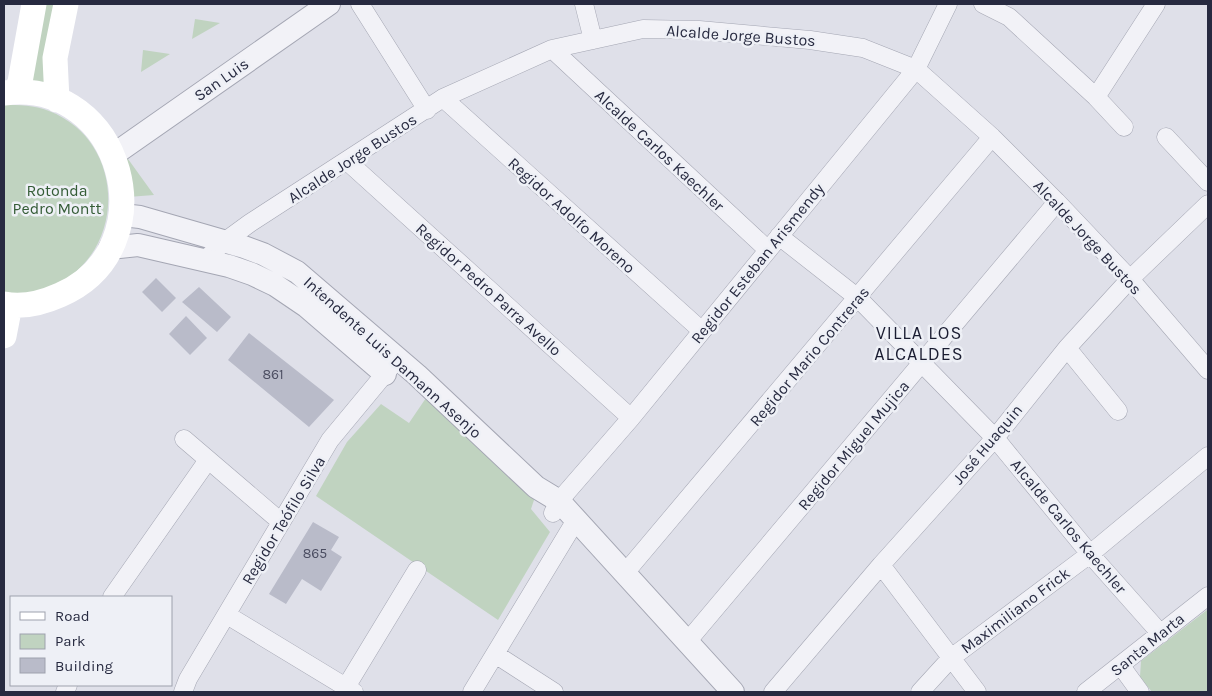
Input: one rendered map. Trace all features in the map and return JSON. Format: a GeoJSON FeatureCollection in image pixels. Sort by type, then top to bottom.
{"type":"FeatureCollection","features":[{"type":"Feature","properties":{"kind":"main road"},"geometry":{"type":"LineString","coordinates":[[10,92],[20,82],[34,4]]}},
{"type":"Feature","properties":{"kind":"main road"},"geometry":{"type":"LineString","coordinates":[[57,100],[55,58],[66,4]]}},
{"type":"Feature","properties":{"kind":"main road"},"geometry":{"type":"LineString","coordinates":[[4,336],[7,304],[30,304],[68,292],[85,280],[99,265],[110,248],[122,215],[122,184],[114,155],[104,137],[91,122],[75,109],[57,100],[37,94],[10,92]]}},
{"type":"Feature","properties":{"kind":"street","name":"San Luis"},"geometry":{"type":"LineString","coordinates":[[114,155],[329,4]]}},
{"type":"Feature","properties":{"kind":"street"},"geometry":{"type":"LineString","coordinates":[[360,4],[427,110]]}},
{"type":"Feature","properties":{"kind":"street"},"geometry":{"type":"LineString","coordinates":[[584,4],[593,40]]}},
{"type":"Feature","properties":{"kind":"street","name":"Regidor Esteban Arismendy"},"geometry":{"type":"LineString","coordinates":[[556,507],[916,69],[948,4]]}},
{"type":"Feature","properties":{"kind":"street"},"geometry":{"type":"LineString","coordinates":[[983,4],[1009,17],[1096,97],[1124,127]]}},
{"type":"Feature","properties":{"kind":"street"},"geometry":{"type":"LineString","coordinates":[[1096,97],[1156,4]]}},
{"type":"Feature","properties":{"kind":"street","name":"Alcalde Jorge Bustos"},"geometry":{"type":"LineString","coordinates":[[205,260],[224,242],[443,98],[552,50],[643,29],[756,34],[863,48],[916,69],[992,137],[1057,202],[1130,279],[1207,365]]}},
{"type":"Feature","properties":{"kind":"street","name":"Alcalde Carlos Kaechler"},"geometry":{"type":"LineString","coordinates":[[552,50],[768,250]]}},
{"type":"Feature","properties":{"kind":"street","name":"Regidor Adolfo Moreno"},"geometry":{"type":"LineString","coordinates":[[443,98],[702,331]]}},
{"type":"Feature","properties":{"kind":"street","name":"Regidor Mario Contreras"},"geometry":{"type":"LineString","coordinates":[[625,573],[992,137]]}},
{"type":"Feature","properties":{"kind":"street"},"geometry":{"type":"LineString","coordinates":[[1166,137],[1208,182]]}},
{"type":"Feature","properties":{"kind":"street","name":"Regidor Pedro Parra Avello"},"geometry":{"type":"LineString","coordinates":[[347,161],[631,418]]}},
{"type":"Feature","properties":{"kind":"street","name":"Regidor Miguel Mujica"},"geometry":{"type":"LineString","coordinates":[[687,642],[1057,202]]}},
{"type":"Feature","properties":{"kind":"street","name":"José Huaquin"},"geometry":{"type":"LineString","coordinates":[[773,692],[881,565],[994,438],[1067,348],[1130,279],[1208,204]]}},
{"type":"Feature","properties":{"kind":"street","name":"Intendente Luis Damann Asenjo"},"geometry":{"type":"LineString","coordinates":[[122,215],[140,217],[262,254],[297,272],[392,366],[536,487],[556,507],[712,692]]}},
{"type":"Feature","properties":{"kind":"street","name":"Alcalde Carlos Kaechler"},"geometry":{"type":"LineString","coordinates":[[779,236],[858,298],[994,438],[1090,554],[1161,634]]}},
{"type":"Feature","properties":{"kind":"street","name":"Intendente Luis Damann Asenjo"},"geometry":{"type":"LineString","coordinates":[[110,248],[138,245],[205,260],[252,274],[291,295],[392,366]]}},
{"type":"Feature","properties":{"kind":"street"},"geometry":{"type":"LineString","coordinates":[[1067,348],[1118,411]]}},
{"type":"Feature","properties":{"kind":"street","name":"Regidor Teófilo Silva"},"geometry":{"type":"LineString","coordinates":[[184,692],[188,679],[330,440],[392,366]]}},
{"type":"Feature","properties":{"kind":"street"},"geometry":{"type":"LineString","coordinates":[[184,439],[281,522]]}},
{"type":"Feature","properties":{"kind":"street","name":"Maximiliano Frick"},"geometry":{"type":"LineString","coordinates":[[920,692],[951,658],[1090,554],[1208,456]]}},
{"type":"Feature","properties":{"kind":"street"},"geometry":{"type":"LineString","coordinates":[[113,596],[208,460]]}},
{"type":"Feature","properties":{"kind":"street"},"geometry":{"type":"LineString","coordinates":[[472,692],[573,526]]}},
{"type":"Feature","properties":{"kind":"street","name":"Intendente Luis Damann Asenjo"},"geometry":{"type":"LineString","coordinates":[[573,526],[625,573],[733,692]]}},
{"type":"Feature","properties":{"kind":"street"},"geometry":{"type":"LineString","coordinates":[[881,565],[977,692]]}},
{"type":"Feature","properties":{"kind":"street"},"geometry":{"type":"LineString","coordinates":[[227,615],[350,690],[417,570]]}},
{"type":"Feature","properties":{"kind":"street","name":"Santa Marta"},"geometry":{"type":"LineString","coordinates":[[1086,692],[1208,596]]}},
{"type":"Feature","properties":{"kind":"street"},"geometry":{"type":"LineString","coordinates":[[494,654],[554,692]]}},
{"type":"Feature","properties":{"kind":"street"},"geometry":{"type":"LineString","coordinates":[[1120,666],[1140,692]]}},
{"type":"Feature","properties":{"kind":"green space"},"geometry":{"type":"Polygon","coordinates":[[[44,4],[57,4],[43,87],[31,84],[44,4]]]}},
{"type":"Feature","properties":{"kind":"green space"},"geometry":{"type":"Polygon","coordinates":[[[195,19],[220,23],[192,39],[195,19]]]}},
{"type":"Feature","properties":{"kind":"green space"},"geometry":{"type":"Polygon","coordinates":[[[143,50],[170,54],[141,72],[143,50]]]}},
{"type":"Feature","properties":{"kind":"green space","name":"Rotonda Pedro Montt"},"geometry":{"type":"Polygon","coordinates":[[[4,105],[43,109],[75,126],[93,146],[104,171],[108,198],[105,224],[95,249],[77,271],[52,287],[22,294],[4,294],[4,105]]]}},
{"type":"Feature","properties":{"kind":"green space"},"geometry":{"type":"Polygon","coordinates":[[[123,152],[154,195],[128,197],[123,152]]]}},
{"type":"Feature","properties":{"kind":"green space"},"geometry":{"type":"Polygon","coordinates":[[[428,395],[537,491],[531,509],[550,532],[498,620],[316,496],[347,442],[381,404],[409,423],[428,395]]]}},
{"type":"Feature","properties":{"kind":"green space"},"geometry":{"type":"Polygon","coordinates":[[[1207,610],[1208,692],[1152,692],[1140,677],[1141,661],[1207,610]]]}},
{"type":"Feature","properties":{"kind":"building"},"geometry":{"type":"Polygon","coordinates":[[[156,278],[176,298],[162,312],[142,292],[156,278]]]}},
{"type":"Feature","properties":{"kind":"building"},"geometry":{"type":"Polygon","coordinates":[[[199,287],[231,317],[217,332],[182,302],[199,287]]]}},
{"type":"Feature","properties":{"kind":"building"},"geometry":{"type":"Polygon","coordinates":[[[186,316],[207,338],[190,355],[169,334],[186,316]]]}},
{"type":"Feature","properties":{"kind":"building"},"geometry":{"type":"Polygon","coordinates":[[[249,333],[334,400],[309,427],[228,360],[249,333]]]}},
{"type":"Feature","properties":{"kind":"building"},"geometry":{"type":"Polygon","coordinates":[[[313,522],[339,537],[331,550],[342,557],[321,591],[302,579],[286,604],[269,594],[313,522]]]}},
{"type":"Feature","properties":{"kind":"district","name":"VILLA LOS ALCALDES"},"geometry":{"type":"Point","coordinates":[919,343]}}]}
